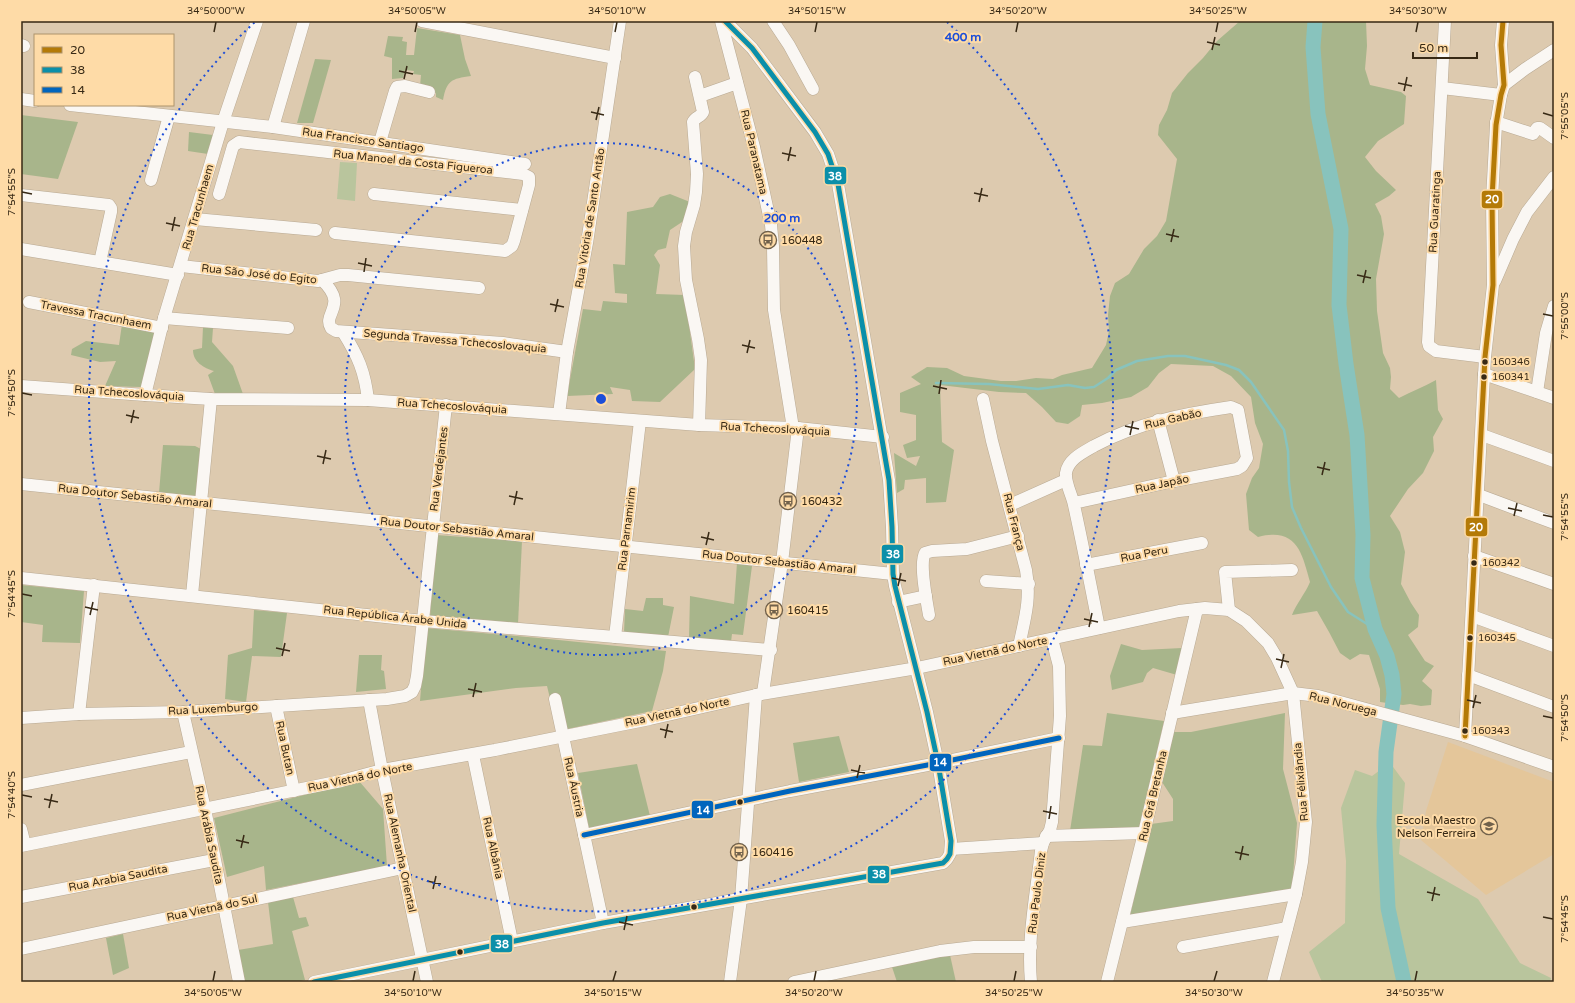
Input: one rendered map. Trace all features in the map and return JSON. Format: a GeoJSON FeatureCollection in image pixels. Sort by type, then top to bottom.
{"type":"FeatureCollection","features":[{"type":"Feature","properties":{"kind":"street","name":"Rua Tracunhaem"},"geometry":{"type":"LineString","coordinates":[[145,395],[163,323],[223,122],[257,21]]}},
{"type":"Feature","properties":{"kind":"street"},"geometry":{"type":"LineString","coordinates":[[273,127],[304,21]]}},
{"type":"Feature","properties":{"kind":"street"},"geometry":{"type":"LineString","coordinates":[[422,21],[615,58]]}},
{"type":"Feature","properties":{"kind":"street","name":"Rua Vitória de Santo Antão"},"geometry":{"type":"LineString","coordinates":[[559,414],[567,352],[588,243],[620,21]]}},
{"type":"Feature","properties":{"kind":"street","name":"Rua Paranatama"},"geometry":{"type":"LineString","coordinates":[[721,21],[754,147],[770,225],[773,246],[774,310],[796,428],[782,562],[770,650],[760,694],[748,800],[741,899],[730,982]]}},
{"type":"Feature","properties":{"kind":"street"},"geometry":{"type":"LineString","coordinates":[[314,982],[603,923],[942,863],[947,859],[951,849],[938,763],[917,668],[898,602],[893,574],[889,480],[883,437],[838,184],[828,154],[815,132],[756,54],[725,21]]}},
{"type":"Feature","properties":{"kind":"street"},"geometry":{"type":"LineString","coordinates":[[773,21],[789,45],[813,89]]}},
{"type":"Feature","properties":{"kind":"street","name":"Rua Guaratinga"},"geometry":{"type":"LineString","coordinates":[[1444,21],[1442,88],[1428,342],[1436,351],[1485,357]]}},
{"type":"Feature","properties":{"kind":"street"},"geometry":{"type":"LineString","coordinates":[[1465,736],[1474,556],[1479,496],[1485,357],[1493,285],[1492,199],[1496,122],[1502,90],[1503,21]]}},
{"type":"Feature","properties":{"kind":"street"},"geometry":{"type":"LineString","coordinates":[[1442,88],[1502,90],[1525,68],[1554,50]]}},
{"type":"Feature","properties":{"kind":"street"},"geometry":{"type":"LineString","coordinates":[[695,77],[703,112],[693,122],[696,192],[684,246],[686,280],[701,360],[699,425]]}},
{"type":"Feature","properties":{"kind":"street"},"geometry":{"type":"LineString","coordinates":[[700,96],[737,83]]}},
{"type":"Feature","properties":{"kind":"street"},"geometry":{"type":"LineString","coordinates":[[380,142],[392,98],[397,87],[405,86],[429,92]]}},
{"type":"Feature","properties":{"kind":"street"},"geometry":{"type":"LineString","coordinates":[[21,99],[34,101]]}},
{"type":"Feature","properties":{"kind":"street","name":"Rua Francisco Santiago"},"geometry":{"type":"LineString","coordinates":[[87,106],[121,108],[169,116],[273,127],[525,164]]}},
{"type":"Feature","properties":{"kind":"street"},"geometry":{"type":"LineString","coordinates":[[151,180],[169,116]]}},
{"type":"Feature","properties":{"kind":"street"},"geometry":{"type":"LineString","coordinates":[[1496,122],[1533,134],[1537,128],[1540,128],[1554,138]]}},
{"type":"Feature","properties":{"kind":"street","name":"Rua Manoel da Costa Figueroa"},"geometry":{"type":"LineString","coordinates":[[227,164],[233,146],[238,142],[523,174],[530,180],[512,246],[502,252],[336,233]]}},
{"type":"Feature","properties":{"kind":"street"},"geometry":{"type":"LineString","coordinates":[[212,160],[227,164],[219,194]]}},
{"type":"Feature","properties":{"kind":"street"},"geometry":{"type":"LineString","coordinates":[[1493,285],[1513,239],[1527,212],[1554,177]]}},
{"type":"Feature","properties":{"kind":"street"},"geometry":{"type":"LineString","coordinates":[[374,194],[522,210]]}},
{"type":"Feature","properties":{"kind":"street"},"geometry":{"type":"LineString","coordinates":[[21,195],[110,205],[111,212],[100,262]]}},
{"type":"Feature","properties":{"kind":"street"},"geometry":{"type":"LineString","coordinates":[[195,219],[316,230]]}},
{"type":"Feature","properties":{"kind":"street","name":"Rua São José do Egito"},"geometry":{"type":"LineString","coordinates":[[21,249],[100,262],[180,270],[322,280],[348,274],[479,288]]}},
{"type":"Feature","properties":{"kind":"street"},"geometry":{"type":"LineString","coordinates":[[322,280],[332,291],[335,302],[329,326],[343,332],[353,347],[366,380],[368,400]]}},
{"type":"Feature","properties":{"kind":"street","name":"Travessa Tracunhaem"},"geometry":{"type":"LineString","coordinates":[[30,302],[163,323],[288,328]]}},
{"type":"Feature","properties":{"kind":"street"},"geometry":{"type":"LineString","coordinates":[[1537,392],[1546,332],[1554,306]]}},
{"type":"Feature","properties":{"kind":"street","name":"Segunda Travessa Tchecoslovaquia"},"geometry":{"type":"LineString","coordinates":[[343,332],[503,343],[567,352]]}},
{"type":"Feature","properties":{"kind":"street"},"geometry":{"type":"LineString","coordinates":[[1484,374],[1554,398]]}},
{"type":"Feature","properties":{"kind":"street","name":"Rua Tchecoslováquia"},"geometry":{"type":"LineString","coordinates":[[21,386],[211,399],[368,400],[699,425],[796,428],[883,437]]}},
{"type":"Feature","properties":{"kind":"street"},"geometry":{"type":"LineString","coordinates":[[192,596],[211,399]]}},
{"type":"Feature","properties":{"kind":"street","name":"Rua França"},"geometry":{"type":"LineString","coordinates":[[983,399],[992,442],[1010,505],[1029,584],[1028,604],[1019,646]]}},
{"type":"Feature","properties":{"kind":"street","name":"Rua Verdejantes"},"geometry":{"type":"LineString","coordinates":[[405,696],[412,692],[415,686],[446,405]]}},
{"type":"Feature","properties":{"kind":"street","name":"Rua Gabão"},"geometry":{"type":"LineString","coordinates":[[1066,480],[1068,467],[1080,454],[1114,436],[1158,420],[1224,408],[1235,408],[1240,415],[1247,458]]}},
{"type":"Feature","properties":{"kind":"street"},"geometry":{"type":"LineString","coordinates":[[1158,420],[1174,481]]}},
{"type":"Feature","properties":{"kind":"street","name":"Rua Parnamirim"},"geometry":{"type":"LineString","coordinates":[[615,637],[640,421]]}},
{"type":"Feature","properties":{"kind":"street"},"geometry":{"type":"LineString","coordinates":[[1482,435],[1554,461]]}},
{"type":"Feature","properties":{"kind":"street","name":"Rua Japão"},"geometry":{"type":"LineString","coordinates":[[1074,503],[1237,469],[1242,466],[1247,458]]}},
{"type":"Feature","properties":{"kind":"street"},"geometry":{"type":"LineString","coordinates":[[1010,505],[1066,480],[1074,503],[1099,628]]}},
{"type":"Feature","properties":{"kind":"street","name":"Rua Doutor Sebastião Amaral"},"geometry":{"type":"LineString","coordinates":[[21,484],[201,502],[432,528],[625,546],[893,574]]}},
{"type":"Feature","properties":{"kind":"street"},"geometry":{"type":"LineString","coordinates":[[1479,496],[1554,523]]}},
{"type":"Feature","properties":{"kind":"street"},"geometry":{"type":"LineString","coordinates":[[930,616],[926,596],[923,560],[925,553],[932,551],[967,549],[1018,536]]}},
{"type":"Feature","properties":{"kind":"street","name":"Rua Peru"},"geometry":{"type":"LineString","coordinates":[[1086,565],[1202,543]]}},
{"type":"Feature","properties":{"kind":"street"},"geometry":{"type":"LineString","coordinates":[[1474,556],[1554,584]]}},
{"type":"Feature","properties":{"kind":"street"},"geometry":{"type":"LineString","coordinates":[[1292,570],[1225,572],[1229,610],[1246,621],[1268,643],[1277,658],[1293,693]]}},
{"type":"Feature","properties":{"kind":"street","name":"Rua República Árabe Unida"},"geometry":{"type":"LineString","coordinates":[[21,578],[423,621],[770,650]]}},
{"type":"Feature","properties":{"kind":"street"},"geometry":{"type":"LineString","coordinates":[[986,581],[1029,584]]}},
{"type":"Feature","properties":{"kind":"street"},"geometry":{"type":"LineString","coordinates":[[79,714],[94,585]]}},
{"type":"Feature","properties":{"kind":"street"},"geometry":{"type":"LineString","coordinates":[[898,602],[926,596]]}},
{"type":"Feature","properties":{"kind":"street","name":"Rua Vietnã do Norte"},"geometry":{"type":"LineString","coordinates":[[23,846],[341,781],[382,770],[473,755],[650,719],[760,694],[917,668],[1179,611],[1197,609],[1229,610]]}},
{"type":"Feature","properties":{"kind":"street","name":"Rua Grã Bretanha"},"geometry":{"type":"LineString","coordinates":[[1107,982],[1197,609]]}},
{"type":"Feature","properties":{"kind":"street"},"geometry":{"type":"LineString","coordinates":[[1472,616],[1554,646]]}},
{"type":"Feature","properties":{"kind":"street","name":"Rua Paulo Diniz"},"geometry":{"type":"LineString","coordinates":[[1031,982],[1033,918],[1045,840],[1050,830],[1054,810],[1059,738],[1061,694],[1059,666],[1052,639]]}},
{"type":"Feature","properties":{"kind":"street"},"geometry":{"type":"LineString","coordinates":[[1468,675],[1554,707]]}},
{"type":"Feature","properties":{"kind":"street","name":"Rua Noruega"},"geometry":{"type":"LineString","coordinates":[[1172,713],[1293,693],[1335,700],[1465,736],[1554,767]]}},
{"type":"Feature","properties":{"kind":"street","name":"Rua Félixlândia"},"geometry":{"type":"LineString","coordinates":[[1273,982],[1296,894],[1302,862],[1306,822],[1293,693]]}},
{"type":"Feature","properties":{"kind":"street","name":"Rua Luxemburgo"},"geometry":{"type":"LineString","coordinates":[[21,718],[79,714],[183,712],[369,700],[405,696]]}},
{"type":"Feature","properties":{"kind":"street","name":"Rua Áustria"},"geometry":{"type":"LineString","coordinates":[[555,699],[603,923]]}},
{"type":"Feature","properties":{"kind":"street","name":"Rua Alemanha Oriental"},"geometry":{"type":"LineString","coordinates":[[369,700],[382,770],[427,982]]}},
{"type":"Feature","properties":{"kind":"street","name":"Rua Butan"},"geometry":{"type":"LineString","coordinates":[[276,706],[294,790]]}},
{"type":"Feature","properties":{"kind":"street","name":"Rua Arábia Saudita"},"geometry":{"type":"LineString","coordinates":[[183,712],[205,809],[239,982]]}},
{"type":"Feature","properties":{"kind":"street"},"geometry":{"type":"LineString","coordinates":[[584,835],[748,800],[1059,738]]}},
{"type":"Feature","properties":{"kind":"street"},"geometry":{"type":"LineString","coordinates":[[21,785],[191,752]]}},
{"type":"Feature","properties":{"kind":"street","name":"Rua Albânia"},"geometry":{"type":"LineString","coordinates":[[473,755],[512,941]]}},
{"type":"Feature","properties":{"kind":"street"},"geometry":{"type":"LineString","coordinates":[[21,829],[23,846]]}},
{"type":"Feature","properties":{"kind":"street"},"geometry":{"type":"LineString","coordinates":[[951,849],[1045,840],[1144,833]]}},
{"type":"Feature","properties":{"kind":"street","name":"Rua Arabia Saudita"},"geometry":{"type":"LineString","coordinates":[[21,897],[214,860]]}},
{"type":"Feature","properties":{"kind":"street","name":"Rua Vietnã do Sul"},"geometry":{"type":"LineString","coordinates":[[21,949],[403,868]]}},
{"type":"Feature","properties":{"kind":"street"},"geometry":{"type":"LineString","coordinates":[[1122,922],[1296,894]]}},
{"type":"Feature","properties":{"kind":"street"},"geometry":{"type":"LineString","coordinates":[[1183,947],[1287,928]]}},
{"type":"Feature","properties":{"kind":"street"},"geometry":{"type":"LineString","coordinates":[[794,982],[940,951],[974,947],[1031,947]]}},
{"type":"Feature","properties":{"kind":"shaded area","name":"Escola Maestro Nelson Ferreira"},"geometry":{"type":"Polygon","coordinates":[[[1448,742],[1554,782],[1554,854],[1486,895],[1421,840],[1426,811],[1448,742]]]}},
{"type":"Feature","properties":{"kind":"green space"},"geometry":{"type":"Polygon","coordinates":[[[1240,21],[1366,21],[1367,46],[1365,69],[1370,85],[1401,92],[1406,96],[1404,124],[1378,141],[1365,157],[1376,171],[1396,190],[1375,204],[1381,216],[1384,234],[1376,279],[1377,311],[1383,353],[1390,368],[1390,389],[1399,398],[1436,380],[1438,410],[1443,419],[1433,437],[1434,451],[1423,473],[1408,489],[1390,516],[1400,532],[1405,552],[1401,584],[1419,615],[1418,627],[1408,635],[1425,661],[1434,666],[1422,681],[1432,690],[1431,705],[1403,705],[1380,702],[1380,689],[1369,655],[1360,654],[1350,660],[1340,653],[1317,611],[1292,615],[1310,582],[1304,561],[1296,545],[1289,539],[1271,535],[1258,537],[1249,530],[1246,494],[1252,478],[1259,468],[1263,444],[1255,423],[1251,397],[1231,376],[1213,366],[1171,364],[1159,373],[1148,387],[1131,397],[1102,403],[1082,405],[1080,416],[1068,424],[1056,422],[1026,393],[999,392],[940,385],[942,442],[954,450],[946,502],[926,503],[926,478],[905,480],[904,489],[897,493],[894,453],[916,466],[920,456],[907,458],[903,445],[916,440],[916,415],[900,412],[900,393],[921,384],[911,377],[927,367],[947,368],[964,376],[1001,381],[1016,381],[1036,378],[1053,379],[1062,375],[1092,368],[1106,345],[1109,331],[1108,315],[1110,296],[1115,283],[1129,274],[1144,249],[1157,236],[1166,221],[1177,159],[1158,135],[1159,125],[1167,110],[1172,93],[1217,41],[1240,21]]]}},
{"type":"Feature","properties":{"kind":"green space"},"geometry":{"type":"Polygon","coordinates":[[[417,28],[460,35],[465,59],[471,76],[459,78],[448,84],[443,100],[436,97],[436,93],[420,86],[421,75],[413,74],[414,71],[405,70],[403,78],[392,79],[392,58],[384,56],[388,36],[403,37],[402,41],[407,42],[406,55],[414,55],[417,28]]]}},
{"type":"Feature","properties":{"kind":"green space"},"geometry":{"type":"Polygon","coordinates":[[[315,59],[331,60],[313,123],[297,123],[315,59]]]}},
{"type":"Feature","properties":{"kind":"green space"},"geometry":{"type":"Polygon","coordinates":[[[21,115],[78,122],[58,179],[21,174],[21,115]]]}},
{"type":"Feature","properties":{"kind":"green space"},"geometry":{"type":"Polygon","coordinates":[[[189,132],[213,135],[208,154],[188,151],[189,132]]]}},
{"type":"Feature","properties":{"kind":"green space"},"geometry":{"type":"Polygon","coordinates":[[[340,162],[357,163],[355,201],[337,199],[340,162]]]}},
{"type":"Feature","properties":{"kind":"green space"},"geometry":{"type":"Polygon","coordinates":[[[670,194],[690,202],[685,220],[670,230],[666,248],[658,250],[654,255],[660,265],[656,294],[685,295],[695,369],[660,402],[632,401],[630,390],[610,387],[613,394],[567,396],[583,309],[601,311],[603,301],[627,303],[627,294],[615,293],[613,264],[625,265],[627,212],[653,207],[660,197],[670,194]]]}},
{"type":"Feature","properties":{"kind":"green space"},"geometry":{"type":"Polygon","coordinates":[[[122,324],[157,331],[141,387],[105,386],[116,361],[100,362],[71,355],[72,349],[86,341],[119,345],[122,324]]]}},
{"type":"Feature","properties":{"kind":"green space"},"geometry":{"type":"Polygon","coordinates":[[[203,327],[213,328],[212,342],[233,366],[243,394],[215,394],[208,375],[214,371],[200,364],[193,354],[193,350],[202,348],[203,327]]]}},
{"type":"Feature","properties":{"kind":"green space"},"geometry":{"type":"Polygon","coordinates":[[[163,445],[195,446],[201,449],[197,497],[159,493],[163,445]]]}},
{"type":"Feature","properties":{"kind":"green space"},"geometry":{"type":"Polygon","coordinates":[[[436,535],[522,541],[518,624],[430,617],[436,535]]]}},
{"type":"Feature","properties":{"kind":"green space"},"geometry":{"type":"Polygon","coordinates":[[[737,563],[752,566],[743,635],[732,634],[731,642],[689,638],[690,596],[734,604],[737,563]]]}},
{"type":"Feature","properties":{"kind":"green space"},"geometry":{"type":"Polygon","coordinates":[[[21,585],[84,591],[80,643],[42,642],[43,625],[21,622],[21,585]]]}},
{"type":"Feature","properties":{"kind":"green space"},"geometry":{"type":"Polygon","coordinates":[[[646,598],[663,598],[663,605],[674,607],[668,637],[624,633],[625,609],[643,611],[646,598]]]}},
{"type":"Feature","properties":{"kind":"green space"},"geometry":{"type":"Polygon","coordinates":[[[254,610],[287,613],[281,657],[252,656],[246,702],[225,699],[228,655],[252,648],[254,610]]]}},
{"type":"Feature","properties":{"kind":"green space"},"geometry":{"type":"Polygon","coordinates":[[[426,628],[666,651],[663,671],[652,711],[558,731],[547,686],[516,688],[420,701],[426,628]]]}},
{"type":"Feature","properties":{"kind":"green space"},"geometry":{"type":"Polygon","coordinates":[[[1121,644],[1142,650],[1182,648],[1177,675],[1153,668],[1147,673],[1143,682],[1112,690],[1110,676],[1121,644]]]}},
{"type":"Feature","properties":{"kind":"green space"},"geometry":{"type":"Polygon","coordinates":[[[359,655],[382,655],[381,670],[384,671],[386,689],[356,692],[359,655]]]}},
{"type":"Feature","properties":{"kind":"green space"},"geometry":{"type":"Polygon","coordinates":[[[1389,704],[1382,752],[1405,783],[1399,854],[1478,899],[1520,963],[1551,978],[1550,982],[1322,982],[1309,952],[1345,923],[1346,861],[1341,808],[1355,770],[1372,776],[1383,768],[1381,753],[1389,704]]]}},
{"type":"Feature","properties":{"kind":"green space"},"geometry":{"type":"Polygon","coordinates":[[[1107,713],[1164,721],[1140,827],[1070,831],[1083,745],[1102,746],[1107,713]]]}},
{"type":"Feature","properties":{"kind":"green space"},"geometry":{"type":"Polygon","coordinates":[[[1285,713],[1283,769],[1297,823],[1292,890],[1130,916],[1151,824],[1173,821],[1173,799],[1162,782],[1174,732],[1191,732],[1285,713]]]}},
{"type":"Feature","properties":{"kind":"green space"},"geometry":{"type":"Polygon","coordinates":[[[839,736],[849,772],[799,782],[793,743],[839,736]]]}},
{"type":"Feature","properties":{"kind":"green space"},"geometry":{"type":"Polygon","coordinates":[[[637,764],[650,816],[589,828],[578,773],[637,764]]]}},
{"type":"Feature","properties":{"kind":"green space"},"geometry":{"type":"Polygon","coordinates":[[[359,781],[383,809],[387,866],[266,890],[264,866],[227,877],[214,818],[359,781]]]}},
{"type":"Feature","properties":{"kind":"green space"},"geometry":{"type":"Polygon","coordinates":[[[293,897],[299,918],[306,917],[309,926],[292,931],[305,980],[296,982],[244,982],[238,950],[273,944],[268,902],[293,897]]]}},
{"type":"Feature","properties":{"kind":"green space"},"geometry":{"type":"Polygon","coordinates":[[[123,934],[129,968],[113,975],[106,938],[123,934]]]}},
{"type":"Feature","properties":{"kind":"green space"},"geometry":{"type":"Polygon","coordinates":[[[950,955],[956,982],[897,982],[892,967],[950,955]]]}},
{"type":"Feature","properties":{"kind":"waterway"},"geometry":{"type":"LineString","coordinates":[[1315,21],[1313,47],[1318,114],[1341,229],[1339,305],[1357,435],[1363,535],[1362,578],[1375,629],[1387,656],[1392,675],[1394,694],[1386,752],[1384,825],[1388,908],[1404,982]]}},
{"type":"Feature","properties":{"kind":"waterway"},"geometry":{"type":"LineString","coordinates":[[936,383],[989,384],[1038,389],[1068,385],[1085,388],[1094,387],[1108,378],[1116,370],[1137,361],[1168,356],[1185,356],[1226,365],[1239,370],[1251,382],[1284,430],[1288,451],[1289,482],[1292,507],[1331,587],[1348,612],[1375,629]]}},
{"type":"Feature","properties":{"kind":"transit line","name":"38"},"geometry":{"type":"LineString","coordinates":[[314,982],[603,923],[943,863],[950,854],[951,841],[938,763],[927,712],[895,586],[893,574],[889,480],[838,184],[828,154],[815,132],[752,48],[725,21]]}},
{"type":"Feature","properties":{"kind":"transit line","name":"20"},"geometry":{"type":"LineString","coordinates":[[1465,736],[1485,357],[1493,285],[1492,199],[1496,125],[1504,85],[1501,45],[1503,21]]}},
{"type":"Feature","properties":{"kind":"transit line","name":"14"},"geometry":{"type":"LineString","coordinates":[[584,835],[790,791],[1059,738]]}},
{"type":"Feature","properties":{"kind":"place","name":"160448"},"geometry":{"type":"Point","coordinates":[768,240]}},
{"type":"Feature","properties":{"kind":"place","name":"160346"},"geometry":{"type":"Point","coordinates":[1485,362]}},
{"type":"Feature","properties":{"kind":"place","name":"160341"},"geometry":{"type":"Point","coordinates":[1484,377]}},
{"type":"Feature","properties":{"kind":"place","name":"160432"},"geometry":{"type":"Point","coordinates":[788,501]}},
{"type":"Feature","properties":{"kind":"place","name":"160342"},"geometry":{"type":"Point","coordinates":[1474,563]}},
{"type":"Feature","properties":{"kind":"place","name":"160415"},"geometry":{"type":"Point","coordinates":[774,610]}},
{"type":"Feature","properties":{"kind":"place","name":"160345"},"geometry":{"type":"Point","coordinates":[1470,638]}},
{"type":"Feature","properties":{"kind":"place","name":"160343"},"geometry":{"type":"Point","coordinates":[1465,731]}},
{"type":"Feature","properties":{"kind":"place","name":"Escola Maestro Nelson Ferreira"},"geometry":{"type":"Point","coordinates":[1489,826]}},
{"type":"Feature","properties":{"kind":"place","name":"160416"},"geometry":{"type":"Point","coordinates":[739,852]}}]}
